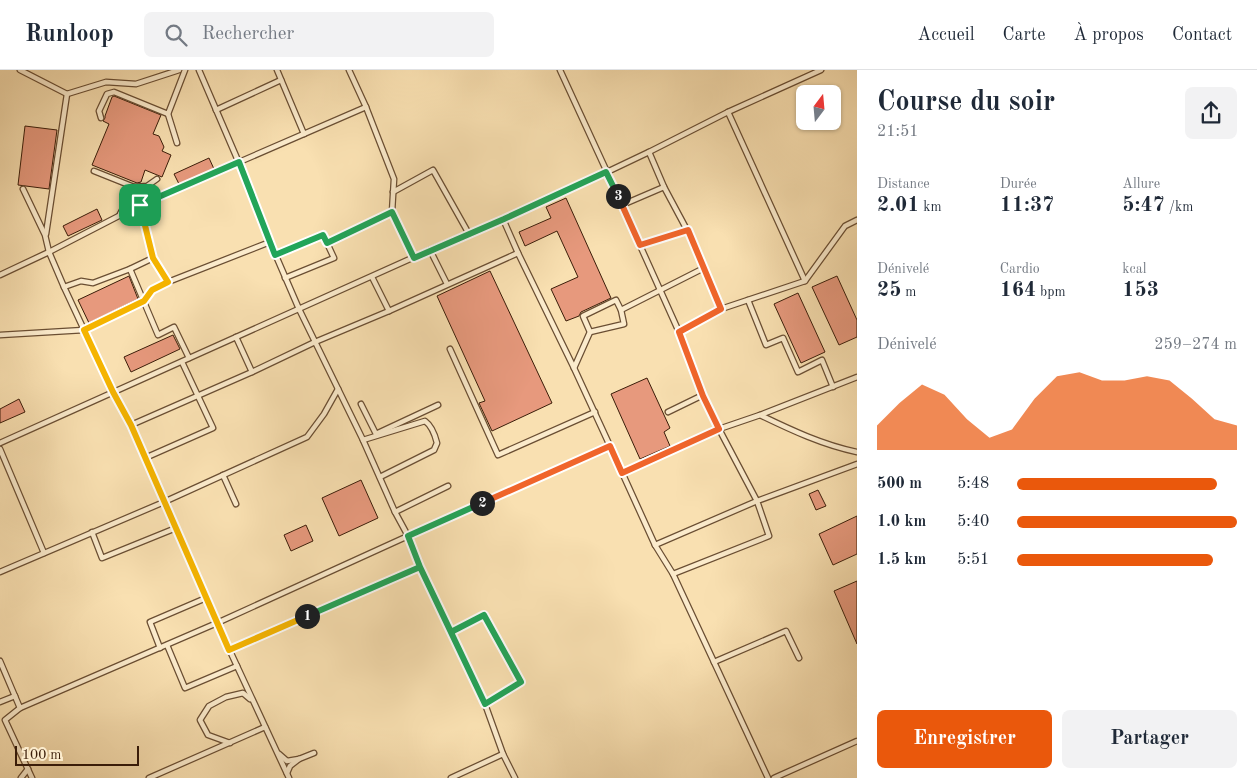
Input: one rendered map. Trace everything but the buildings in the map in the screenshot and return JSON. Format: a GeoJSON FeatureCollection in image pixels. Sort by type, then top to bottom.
{"type":"FeatureCollection","features":[{"type":"Feature","properties":{"kind":"lane"},"geometry":{"type":"LineString","coordinates":[[20,70],[67,94],[106,82],[136,84],[179,70]]}},
{"type":"Feature","properties":{"kind":"lane"},"geometry":{"type":"LineString","coordinates":[[177,143],[168,114],[185,70]]}},
{"type":"Feature","properties":{"kind":"lane"},"geometry":{"type":"LineString","coordinates":[[199,70],[239,162],[275,255],[299,310],[408,536],[420,567],[485,704],[503,754],[515,778]]}},
{"type":"Feature","properties":{"kind":"lane"},"geometry":{"type":"LineString","coordinates":[[277,70],[304,134]]}},
{"type":"Feature","properties":{"kind":"lane"},"geometry":{"type":"LineString","coordinates":[[349,70],[366,107],[394,179],[392,212],[414,258]]}},
{"type":"Feature","properties":{"kind":"lane"},"geometry":{"type":"LineString","coordinates":[[560,70],[679,332],[703,396],[757,501],[769,536],[673,574]]}},
{"type":"Feature","properties":{"kind":"lane"},"geometry":{"type":"LineString","coordinates":[[0,443],[430,250],[504,219],[649,152],[728,112],[821,70]]}},
{"type":"Feature","properties":{"kind":"lane"},"geometry":{"type":"LineString","coordinates":[[216,110],[281,80]]}},
{"type":"Feature","properties":{"kind":"lane"},"geometry":{"type":"LineString","coordinates":[[101,118],[99,111],[107,94],[114,92],[168,114]]}},
{"type":"Feature","properties":{"kind":"lane"},"geometry":{"type":"LineString","coordinates":[[46,235],[67,94]]}},
{"type":"Feature","properties":{"kind":"lane"},"geometry":{"type":"LineString","coordinates":[[0,275],[140,205],[366,107]]}},
{"type":"Feature","properties":{"kind":"lane"},"geometry":{"type":"LineString","coordinates":[[728,112],[805,281]]}},
{"type":"Feature","properties":{"kind":"lane"},"geometry":{"type":"LineString","coordinates":[[649,152],[664,187],[688,230],[721,309]]}},
{"type":"Feature","properties":{"kind":"lane"},"geometry":{"type":"LineString","coordinates":[[393,192],[433,170],[469,234]]}},
{"type":"Feature","properties":{"kind":"lane"},"geometry":{"type":"LineString","coordinates":[[94,171],[134,187],[146,186],[157,179]]}},
{"type":"Feature","properties":{"kind":"lane"},"geometry":{"type":"LineString","coordinates":[[119,216],[134,187]]}},
{"type":"Feature","properties":{"kind":"lane"},"geometry":{"type":"LineString","coordinates":[[622,205],[664,187]]}},
{"type":"Feature","properties":{"kind":"lane"},"geometry":{"type":"LineString","coordinates":[[23,189],[46,235],[49,252],[64,287],[113,392],[131,425],[229,650],[288,776]]}},
{"type":"Feature","properties":{"kind":"lane"},"geometry":{"type":"LineString","coordinates":[[140,205],[153,258],[168,282]]}},
{"type":"Feature","properties":{"kind":"lane"},"geometry":{"type":"LineString","coordinates":[[327,243],[392,212]]}},
{"type":"Feature","properties":{"kind":"lane"},"geometry":{"type":"LineString","coordinates":[[504,219],[655,545],[673,574],[768,778]]}},
{"type":"Feature","properties":{"kind":"lane"},"geometry":{"type":"LineString","coordinates":[[679,332],[721,309],[805,281],[845,226],[857,220]]}},
{"type":"Feature","properties":{"kind":"lane"},"geometry":{"type":"LineString","coordinates":[[640,245],[688,230]]}},
{"type":"Feature","properties":{"kind":"lane"},"geometry":{"type":"LineString","coordinates":[[275,255],[323,235],[334,258],[285,278]]}},
{"type":"Feature","properties":{"kind":"lane"},"geometry":{"type":"LineString","coordinates":[[0,335],[84,330],[144,301],[152,290],[168,282],[270,242]]}},
{"type":"Feature","properties":{"kind":"lane"},"geometry":{"type":"LineString","coordinates":[[430,250],[447,284]]}},
{"type":"Feature","properties":{"kind":"lane"},"geometry":{"type":"LineString","coordinates":[[131,425],[518,252]]}},
{"type":"Feature","properties":{"kind":"lane"},"geometry":{"type":"LineString","coordinates":[[64,287],[81,281],[93,283],[153,258]]}},
{"type":"Feature","properties":{"kind":"lane"},"geometry":{"type":"LineString","coordinates":[[621,310],[704,268]]}},
{"type":"Feature","properties":{"kind":"lane"},"geometry":{"type":"LineString","coordinates":[[130,269],[158,335],[174,327],[189,358]]}},
{"type":"Feature","properties":{"kind":"lane"},"geometry":{"type":"LineString","coordinates":[[372,276],[389,310]]}},
{"type":"Feature","properties":{"kind":"lane"},"geometry":{"type":"LineString","coordinates":[[574,368],[590,332],[583,316],[616,300],[621,310],[624,324],[590,332]]}},
{"type":"Feature","properties":{"kind":"lane"},"geometry":{"type":"LineString","coordinates":[[748,300],[766,345],[783,338],[798,372],[822,360],[833,387]]}},
{"type":"Feature","properties":{"kind":"lane"},"geometry":{"type":"LineString","coordinates":[[236,337],[252,372]]}},
{"type":"Feature","properties":{"kind":"lane"},"geometry":{"type":"LineString","coordinates":[[450,348],[498,455],[594,412]]}},
{"type":"Feature","properties":{"kind":"lane"},"geometry":{"type":"LineString","coordinates":[[145,458],[213,428],[182,362]]}},
{"type":"Feature","properties":{"kind":"lane"},"geometry":{"type":"LineString","coordinates":[[622,473],[719,429],[857,378]]}},
{"type":"Feature","properties":{"kind":"lane"},"geometry":{"type":"LineString","coordinates":[[0,572],[164,502],[307,437],[324,414],[338,389]]}},
{"type":"Feature","properties":{"kind":"lane"},"geometry":{"type":"LineString","coordinates":[[668,412],[703,396]]}},
{"type":"Feature","properties":{"kind":"lane"},"geometry":{"type":"LineString","coordinates":[[361,404],[376,434]]}},
{"type":"Feature","properties":{"kind":"lane"},"geometry":{"type":"LineString","coordinates":[[363,440],[438,405]]}},
{"type":"Feature","properties":{"kind":"lane"},"geometry":{"type":"LineString","coordinates":[[760,415],[797,432],[842,449],[857,452]]}},
{"type":"Feature","properties":{"kind":"lane"},"geometry":{"type":"LineString","coordinates":[[363,440],[424,422],[429,424],[435,434],[437,443],[434,450],[380,477]]}},
{"type":"Feature","properties":{"kind":"lane"},"geometry":{"type":"LineString","coordinates":[[32,778],[5,720],[20,708],[217,623],[610,446]]}},
{"type":"Feature","properties":{"kind":"lane"},"geometry":{"type":"LineString","coordinates":[[0,450],[44,553]]}},
{"type":"Feature","properties":{"kind":"lane"},"geometry":{"type":"LineString","coordinates":[[655,545],[757,501],[857,464]]}},
{"type":"Feature","properties":{"kind":"lane"},"geometry":{"type":"LineString","coordinates":[[223,475],[236,504]]}},
{"type":"Feature","properties":{"kind":"lane"},"geometry":{"type":"LineString","coordinates":[[395,512],[448,486]]}},
{"type":"Feature","properties":{"kind":"lane"},"geometry":{"type":"LineString","coordinates":[[92,532],[102,558],[176,528]]}},
{"type":"Feature","properties":{"kind":"lane"},"geometry":{"type":"LineString","coordinates":[[229,650],[420,567]]}},
{"type":"Feature","properties":{"kind":"lane"},"geometry":{"type":"LineString","coordinates":[[160,648],[150,622],[206,598]]}},
{"type":"Feature","properties":{"kind":"lane"},"geometry":{"type":"LineString","coordinates":[[451,632],[484,615],[521,682],[485,704]]}},
{"type":"Feature","properties":{"kind":"lane"},"geometry":{"type":"LineString","coordinates":[[714,662],[786,631],[799,658]]}},
{"type":"Feature","properties":{"kind":"lane"},"geometry":{"type":"LineString","coordinates":[[167,645],[185,688],[237,666]]}},
{"type":"Feature","properties":{"kind":"lane"},"geometry":{"type":"LineString","coordinates":[[0,661],[20,708]]}},
{"type":"Feature","properties":{"kind":"lane"},"geometry":{"type":"LineString","coordinates":[[230,743],[208,735],[200,720],[208,706],[226,697],[243,693],[252,700]]}},
{"type":"Feature","properties":{"kind":"lane"},"geometry":{"type":"LineString","coordinates":[[0,702],[15,696]]}},
{"type":"Feature","properties":{"kind":"lane"},"geometry":{"type":"LineString","coordinates":[[149,778],[265,728]]}},
{"type":"Feature","properties":{"kind":"lane"},"geometry":{"type":"LineString","coordinates":[[774,778],[857,741]]}},
{"type":"Feature","properties":{"kind":"lane"},"geometry":{"type":"LineString","coordinates":[[276,752],[287,761],[314,753]]}},
{"type":"Feature","properties":{"kind":"lane"},"geometry":{"type":"LineString","coordinates":[[451,778],[503,754]]}},
{"type":"Feature","properties":{"kind":"lane"},"geometry":{"type":"LineString","coordinates":[[288,776],[290,766],[299,759]]}},
{"type":"Feature","properties":{"kind":"lane"},"geometry":{"type":"LineString","coordinates":[[21,778],[28,769]]}},
{"type":"Feature","properties":{"kind":"route"},"geometry":{"type":"LineString","coordinates":[[140,205],[153,258],[168,282],[152,290],[144,301],[84,330],[113,392],[131,425],[229,650],[420,567],[485,704],[521,682],[484,615],[451,632],[420,567],[408,536],[610,446],[622,473],[719,429],[703,396],[679,332],[721,309],[688,230],[640,245],[606,172],[414,258],[392,212],[327,243],[323,235],[275,255],[239,162],[140,205]]}}]}
